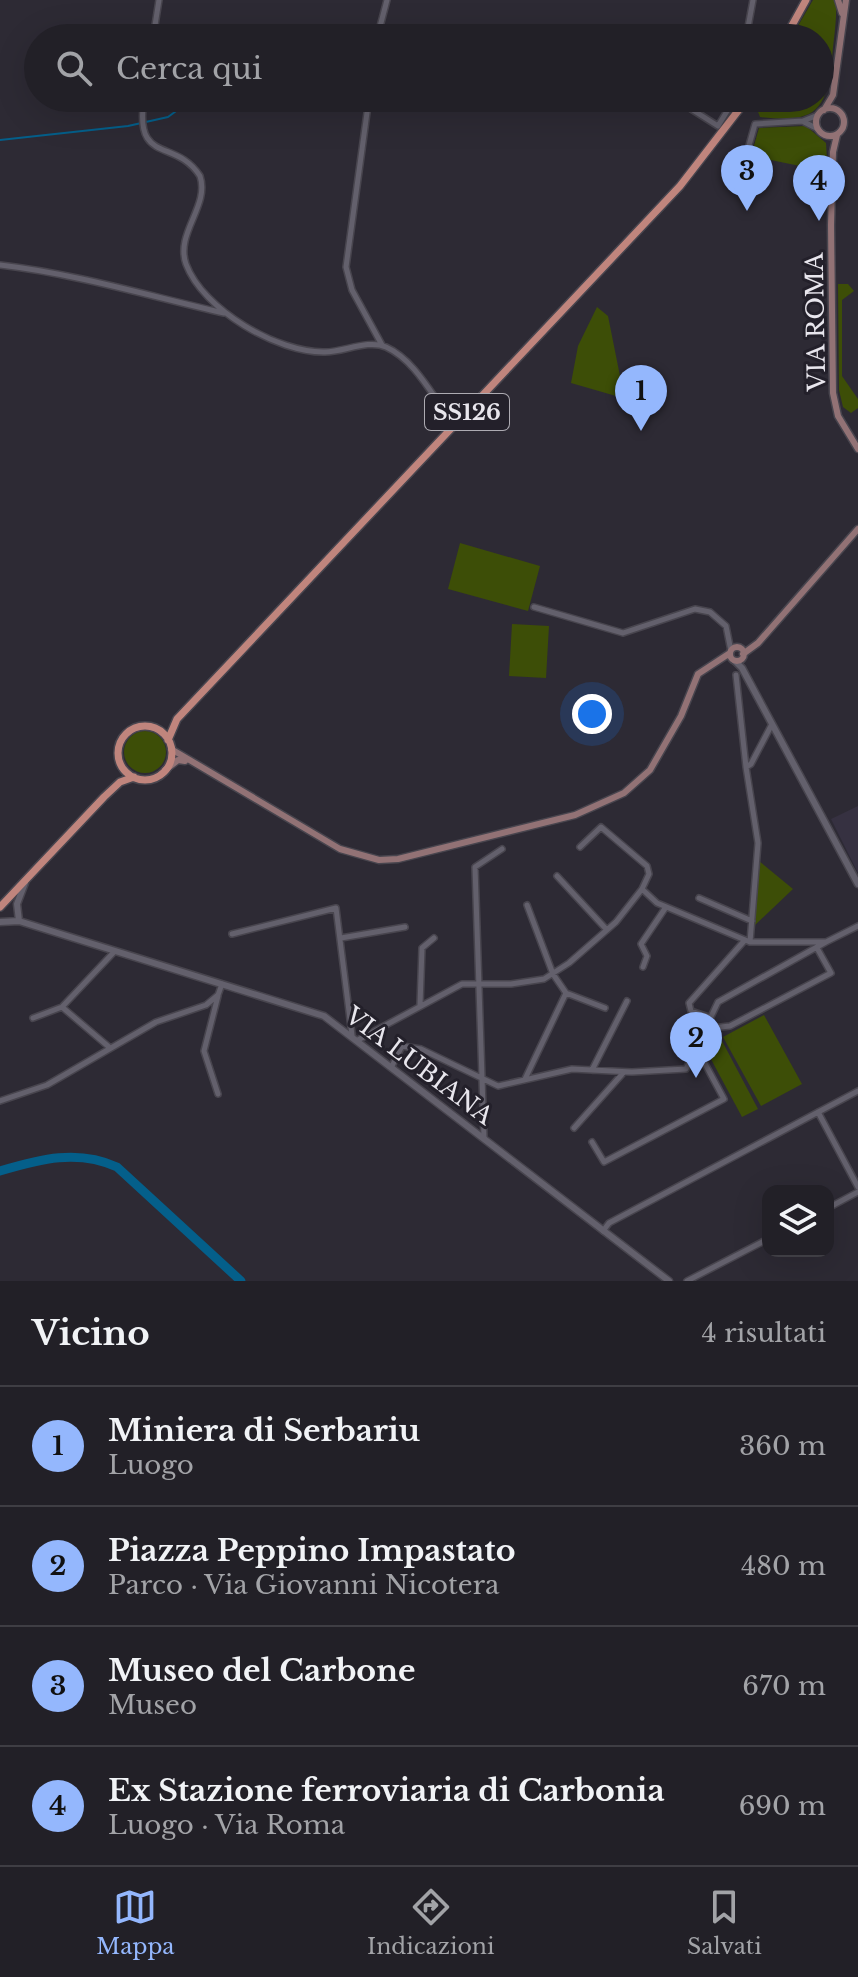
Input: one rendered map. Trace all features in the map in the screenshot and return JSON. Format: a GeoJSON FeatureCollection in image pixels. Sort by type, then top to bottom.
{"type":"FeatureCollection","features":[{"type":"Feature","properties":{"kind":"main road"},"geometry":{"type":"LineString","coordinates":[[838,0],[843,16]]}},
{"type":"Feature","properties":{"kind":"main road"},"geometry":{"type":"LineString","coordinates":[[834,87],[846,0]]}},
{"type":"Feature","properties":{"kind":"main road"},"geometry":{"type":"LineString","coordinates":[[793,24],[806,2]]}},
{"type":"Feature","properties":{"kind":"main road"},"geometry":{"type":"LineString","coordinates":[[834,98],[838,111],[834,111]]}},
{"type":"Feature","properties":{"kind":"main road","name":"VIA ROMA"},"geometry":{"type":"LineString","coordinates":[[838,111],[844,121],[833,152],[833,393],[838,416],[858,448]]}},
{"type":"Feature","properties":{"kind":"main road","name":"SS126"},"geometry":{"type":"LineString","coordinates":[[109,793],[122,766],[118,750],[127,732],[143,726],[158,730],[177,719],[680,186],[737,112]]}},
{"type":"Feature","properties":{"kind":"main road"},"geometry":{"type":"LineString","coordinates":[[821,112],[821,132],[837,135]]}},
{"type":"Feature","properties":{"kind":"main road","name":"VIA ROMA"},"geometry":{"type":"LineString","coordinates":[[821,132],[833,152]]}},
{"type":"Feature","properties":{"kind":"main road"},"geometry":{"type":"LineString","coordinates":[[158,730],[170,745],[196,764],[340,849],[379,860],[398,859],[575,815],[624,793],[650,770],[681,716],[698,674],[758,643],[858,529]]}},
{"type":"Feature","properties":{"kind":"main road","name":"SS126"},"geometry":{"type":"LineString","coordinates":[[0,905],[120,782],[134,777],[150,779],[165,770],[177,719]]}},
{"type":"Feature","properties":{"kind":"main road"},"geometry":{"type":"LineString","coordinates":[[165,770],[178,760],[196,764]]}},
{"type":"Feature","properties":{"kind":"main road"},"geometry":{"type":"LineString","coordinates":[[122,766],[134,777]]}},
{"type":"Feature","properties":{"kind":"street"},"geometry":{"type":"LineString","coordinates":[[155,24],[159,0]]}},
{"type":"Feature","properties":{"kind":"street"},"geometry":{"type":"LineString","coordinates":[[381,24],[387,0]]}},
{"type":"Feature","properties":{"kind":"street"},"geometry":{"type":"LineString","coordinates":[[749,24],[753,0]]}},
{"type":"Feature","properties":{"kind":"street"},"geometry":{"type":"LineString","coordinates":[[141,112],[141,127],[149,142],[190,164],[200,176],[200,198],[183,253],[187,268],[225,313]]}},
{"type":"Feature","properties":{"kind":"street"},"geometry":{"type":"LineString","coordinates":[[367,112],[346,267],[352,290],[382,346],[421,379],[455,425]]}},
{"type":"Feature","properties":{"kind":"street"},"geometry":{"type":"LineString","coordinates":[[693,112],[718,126],[726,112]]}},
{"type":"Feature","properties":{"kind":"street"},"geometry":{"type":"LineString","coordinates":[[746,156],[755,124],[803,121],[821,112]]}},
{"type":"Feature","properties":{"kind":"street"},"geometry":{"type":"LineString","coordinates":[[803,121],[821,132]]}},
{"type":"Feature","properties":{"kind":"street"},"geometry":{"type":"LineString","coordinates":[[0,265],[126,286],[175,303],[225,313],[302,350],[328,352],[382,346]]}},
{"type":"Feature","properties":{"kind":"street"},"geometry":{"type":"LineString","coordinates":[[534,607],[623,633],[703,610],[720,618],[742,668],[858,884]]}},
{"type":"Feature","properties":{"kind":"street"},"geometry":{"type":"LineString","coordinates":[[709,1017],[691,1011],[689,1003],[748,941],[752,921],[758,843],[736,675]]}},
{"type":"Feature","properties":{"kind":"street"},"geometry":{"type":"LineString","coordinates":[[746,767],[751,764],[772,724]]}},
{"type":"Feature","properties":{"kind":"street"},"geometry":{"type":"LineString","coordinates":[[232,934],[336,908],[355,1038],[462,984],[511,984],[544,979],[607,930],[642,889],[649,874],[647,866],[601,827],[580,847]]}},
{"type":"Feature","properties":{"kind":"street"},"geometry":{"type":"LineString","coordinates":[[484,1138],[475,867],[502,849]]}},
{"type":"Feature","properties":{"kind":"street"},"geometry":{"type":"LineString","coordinates":[[557,876],[607,930]]}},
{"type":"Feature","properties":{"kind":"street"},"geometry":{"type":"LineString","coordinates":[[19,921],[19,896],[27,879]]}},
{"type":"Feature","properties":{"kind":"street"},"geometry":{"type":"LineString","coordinates":[[642,889],[657,903],[748,941],[826,942]]}},
{"type":"Feature","properties":{"kind":"street"},"geometry":{"type":"LineString","coordinates":[[699,898],[752,921]]}},
{"type":"Feature","properties":{"kind":"street"},"geometry":{"type":"LineString","coordinates":[[527,905],[553,974],[566,993],[605,1008]]}},
{"type":"Feature","properties":{"kind":"street"},"geometry":{"type":"LineString","coordinates":[[643,967],[647,956],[641,944],[666,906]]}},
{"type":"Feature","properties":{"kind":"street","name":"VIA LUBIANA"},"geometry":{"type":"LineString","coordinates":[[0,922],[19,921],[324,1016],[669,1281]]}},
{"type":"Feature","properties":{"kind":"street"},"geometry":{"type":"LineString","coordinates":[[392,1066],[402,1046],[421,1049],[484,1082],[498,1086],[572,1069],[625,1072],[686,1069],[709,1017],[723,998],[858,926]]}},
{"type":"Feature","properties":{"kind":"street"},"geometry":{"type":"LineString","coordinates":[[341,938],[405,927]]}},
{"type":"Feature","properties":{"kind":"street"},"geometry":{"type":"LineString","coordinates":[[420,1006],[422,948],[434,938]]}},
{"type":"Feature","properties":{"kind":"street"},"geometry":{"type":"LineString","coordinates":[[703,1029],[730,1026],[831,973],[812,940]]}},
{"type":"Feature","properties":{"kind":"street"},"geometry":{"type":"LineString","coordinates":[[33,1018],[62,1007],[114,952]]}},
{"type":"Feature","properties":{"kind":"street"},"geometry":{"type":"LineString","coordinates":[[218,1094],[204,1051],[222,984]]}},
{"type":"Feature","properties":{"kind":"street"},"geometry":{"type":"LineString","coordinates":[[525,1080],[566,993]]}},
{"type":"Feature","properties":{"kind":"street"},"geometry":{"type":"LineString","coordinates":[[0,1101],[47,1085],[156,1022],[206,1005],[218,995]]}},
{"type":"Feature","properties":{"kind":"street"},"geometry":{"type":"LineString","coordinates":[[592,1070],[627,1001]]}},
{"type":"Feature","properties":{"kind":"street"},"geometry":{"type":"LineString","coordinates":[[62,1007],[109,1047]]}},
{"type":"Feature","properties":{"kind":"street"},"geometry":{"type":"LineString","coordinates":[[592,1142],[604,1162],[724,1099],[696,1047]]}},
{"type":"Feature","properties":{"kind":"street"},"geometry":{"type":"LineString","coordinates":[[574,1128],[625,1072]]}},
{"type":"Feature","properties":{"kind":"street"},"geometry":{"type":"LineString","coordinates":[[603,1231],[609,1223],[858,1091]]}},
{"type":"Feature","properties":{"kind":"street"},"geometry":{"type":"LineString","coordinates":[[818,1112],[858,1189],[834,1204]]}},
{"type":"Feature","properties":{"kind":"street"},"geometry":{"type":"LineString","coordinates":[[687,1281],[762,1242]]}},
{"type":"Feature","properties":{"kind":"shaded area"},"geometry":{"type":"Polygon","coordinates":[[[858,806],[858,873],[831,819],[858,806]]]}},
{"type":"Feature","properties":{"kind":"green space"},"geometry":{"type":"Polygon","coordinates":[[[813,0],[834,0],[836,4],[834,37],[834,24],[799,24],[813,0]]]}},
{"type":"Feature","properties":{"kind":"green space"},"geometry":{"type":"Polygon","coordinates":[[[758,112],[812,112],[793,118],[760,117],[758,112]]]}},
{"type":"Feature","properties":{"kind":"green space"},"geometry":{"type":"Polygon","coordinates":[[[806,126],[826,143],[828,177],[805,167],[751,156],[759,128],[806,126]]]}},
{"type":"Feature","properties":{"kind":"green space"},"geometry":{"type":"Polygon","coordinates":[[[838,284],[848,284],[854,291],[842,300],[842,376],[858,399],[858,408],[851,413],[843,407],[839,390],[838,284]]]}},
{"type":"Feature","properties":{"kind":"green space"},"geometry":{"type":"Polygon","coordinates":[[[597,307],[608,316],[621,381],[616,396],[571,383],[578,346],[597,307]]]}},
{"type":"Feature","properties":{"kind":"green space"},"geometry":{"type":"Polygon","coordinates":[[[460,543],[540,566],[528,611],[448,589],[460,543]]]}},
{"type":"Feature","properties":{"kind":"green space"},"geometry":{"type":"Polygon","coordinates":[[[512,624],[549,626],[546,678],[509,676],[512,624]]]}},
{"type":"Feature","properties":{"kind":"green space"},"geometry":{"type":"Polygon","coordinates":[[[145,731],[160,737],[166,752],[160,767],[145,773],[130,767],[124,752],[130,737],[145,731]]]}},
{"type":"Feature","properties":{"kind":"green space"},"geometry":{"type":"Polygon","coordinates":[[[759,861],[793,889],[754,926],[759,861]]]}},
{"type":"Feature","properties":{"kind":"green space"},"geometry":{"type":"Polygon","coordinates":[[[764,1015],[802,1084],[761,1106],[723,1037],[764,1015]]]}},
{"type":"Feature","properties":{"kind":"green space"},"geometry":{"type":"Polygon","coordinates":[[[721,1039],[758,1109],[742,1117],[705,1048],[721,1039]]]}},
{"type":"Feature","properties":{"kind":"waterway"},"geometry":{"type":"LineString","coordinates":[[0,140],[128,126],[168,117],[175,112]]}},
{"type":"Feature","properties":{"kind":"waterway"},"geometry":{"type":"LineString","coordinates":[[0,1171],[44,1160],[73,1157],[117,1167],[241,1281]]}},
{"type":"Feature","properties":{"kind":"place","name":"Museo del Carbone"},"geometry":{"type":"Point","coordinates":[747,211]}},
{"type":"Feature","properties":{"kind":"place","name":"Ex Stazione ferroviaria di Carbonia"},"geometry":{"type":"Point","coordinates":[819,221]}},
{"type":"Feature","properties":{"kind":"place","name":"Miniera di Serbariu"},"geometry":{"type":"Point","coordinates":[641,431]}},
{"type":"Feature","properties":{"kind":"place","name":"Piazza Peppino Impastato"},"geometry":{"type":"Point","coordinates":[696,1078]}}]}
